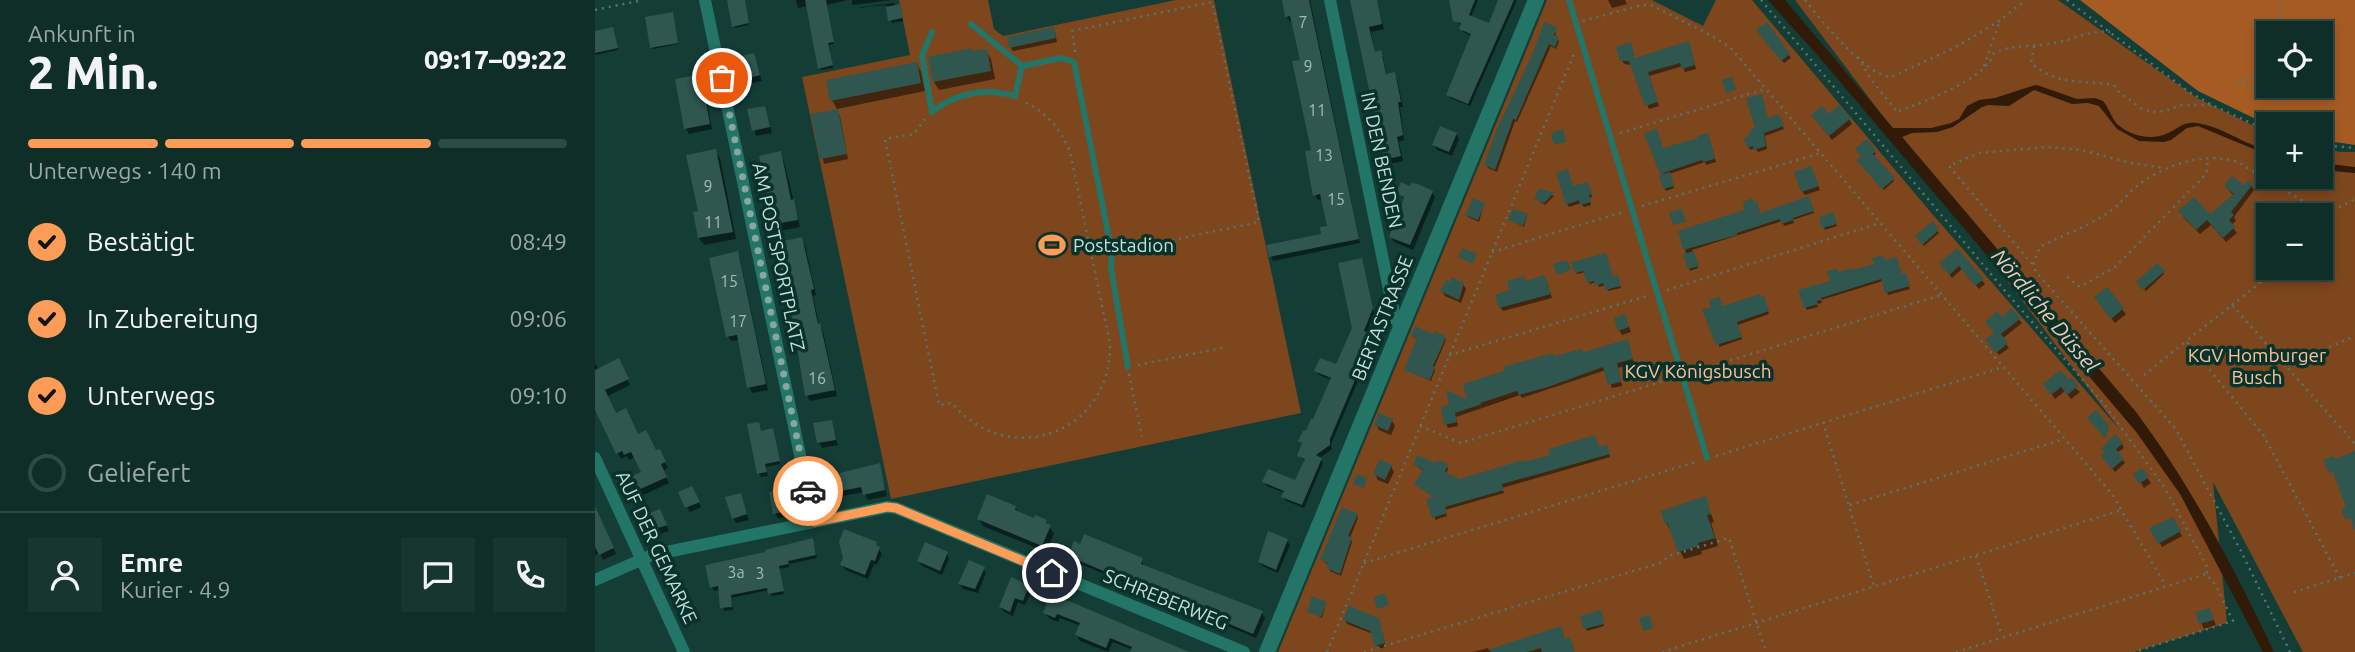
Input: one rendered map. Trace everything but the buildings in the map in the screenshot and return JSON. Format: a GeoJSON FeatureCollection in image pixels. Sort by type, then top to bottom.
{"type":"FeatureCollection","features":[{"type":"Feature","properties":{"kind":"street","name":"AM POSTSPORTPLATZ"},"geometry":{"type":"LineString","coordinates":[[705,0],[814,522]]}},
{"type":"Feature","properties":{"kind":"street","name":"IN DEN BENDEN"},"geometry":{"type":"LineString","coordinates":[[1330,0],[1395,319],[1401,326]]}},
{"type":"Feature","properties":{"kind":"street","name":"BERTASTRASSE"},"geometry":{"type":"LineString","coordinates":[[1267,652],[1535,0]]}},
{"type":"Feature","properties":{"kind":"street","name":"AUF DER GEMARKE"},"geometry":{"type":"LineString","coordinates":[[595,458],[684,652]]}},
{"type":"Feature","properties":{"kind":"street","name":"SCHREBERWEG"},"geometry":{"type":"LineString","coordinates":[[595,580],[652,555],[887,507],[896,508],[1244,652]]}},
{"type":"Feature","properties":{"kind":"lane"},"geometry":{"type":"LineString","coordinates":[[1569,0],[1707,458]]}},
{"type":"Feature","properties":{"kind":"lane"},"geometry":{"type":"LineString","coordinates":[[971,24],[1022,66]]}},
{"type":"Feature","properties":{"kind":"lane"},"geometry":{"type":"LineString","coordinates":[[932,32],[922,55],[932,112],[957,97],[976,92],[999,91],[1015,96],[1022,66]]}},
{"type":"Feature","properties":{"kind":"lane"},"geometry":{"type":"LineString","coordinates":[[1022,66],[1061,58],[1074,62],[1112,253],[1111,268],[1128,367]]}},
{"type":"Feature","properties":{"kind":"path"},"geometry":{"type":"LineString","coordinates":[[595,10],[643,0]]}},
{"type":"Feature","properties":{"kind":"path"},"geometry":{"type":"LineString","coordinates":[[1761,0],[2011,298],[2104,404],[2165,488],[2208,569],[2206,574]]}},
{"type":"Feature","properties":{"kind":"path"},"geometry":{"type":"LineString","coordinates":[[1805,0],[1832,33],[1858,57],[1884,76],[1896,77],[1999,22],[2026,0]]}},
{"type":"Feature","properties":{"kind":"path"},"geometry":{"type":"LineString","coordinates":[[2067,0],[2166,76],[2212,105],[2256,125]]}},
{"type":"Feature","properties":{"kind":"path"},"geometry":{"type":"LineString","coordinates":[[2279,21],[2283,0]]}},
{"type":"Feature","properties":{"kind":"path"},"geometry":{"type":"LineString","coordinates":[[1071,61],[1076,52],[1072,31],[1212,2],[1259,222],[1112,253]]}},
{"type":"Feature","properties":{"kind":"path"},"geometry":{"type":"LineString","coordinates":[[1576,23],[1642,5],[1651,5],[1730,47],[2112,494],[2166,586]]}},
{"type":"Feature","properties":{"kind":"path"},"geometry":{"type":"LineString","coordinates":[[1984,66],[1999,22]]}},
{"type":"Feature","properties":{"kind":"path"},"geometry":{"type":"LineString","coordinates":[[1858,57],[1870,78],[1897,112],[1975,76],[1992,59],[1994,52],[2006,48],[2058,43],[2099,30],[2110,32]]}},
{"type":"Feature","properties":{"kind":"path"},"geometry":{"type":"LineString","coordinates":[[1327,652],[1580,38]]}},
{"type":"Feature","properties":{"kind":"path"},"geometry":{"type":"LineString","coordinates":[[2034,46],[2031,63],[2039,70],[2068,82],[2114,85],[2117,91],[2142,109],[2164,111],[2182,105],[2212,105]]}},
{"type":"Feature","properties":{"kind":"path"},"geometry":{"type":"LineString","coordinates":[[2256,75],[2237,81],[2256,91]]}},
{"type":"Feature","properties":{"kind":"path"},"geometry":{"type":"LineString","coordinates":[[1610,135],[1766,89]]}},
{"type":"Feature","properties":{"kind":"path"},"geometry":{"type":"LineString","coordinates":[[932,112],[914,134],[885,139],[939,405],[952,403],[974,424],[998,435],[1013,438],[1042,436],[1072,423],[1093,401],[1108,370],[1109,344],[1070,152],[1058,128],[1035,107],[1015,96]]}},
{"type":"Feature","properties":{"kind":"path"},"geometry":{"type":"LineString","coordinates":[[2270,98],[2280,103],[2290,102]]}},
{"type":"Feature","properties":{"kind":"path"},"geometry":{"type":"LineString","coordinates":[[2333,146],[2355,148]]}},
{"type":"Feature","properties":{"kind":"path"},"geometry":{"type":"LineString","coordinates":[[2165,168],[2130,163],[2082,150],[2046,147],[1979,153],[1949,166],[2033,265],[2036,272],[2175,428],[2242,553],[2290,652]]}},
{"type":"Feature","properties":{"kind":"path"},"geometry":{"type":"LineString","coordinates":[[1492,252],[1821,153]]}},
{"type":"Feature","properties":{"kind":"path"},"geometry":{"type":"LineString","coordinates":[[2033,265],[2040,247],[2113,209],[2136,186],[2165,168],[2223,157],[2256,171]]}},
{"type":"Feature","properties":{"kind":"path"},"geometry":{"type":"LineString","coordinates":[[2067,277],[2080,287],[2115,267],[2206,174],[2209,158]]}},
{"type":"Feature","properties":{"kind":"path"},"geometry":{"type":"LineString","coordinates":[[2285,189],[2305,203]]}},
{"type":"Feature","properties":{"kind":"path"},"geometry":{"type":"LineString","coordinates":[[2333,209],[2355,199]]}},
{"type":"Feature","properties":{"kind":"path"},"geometry":{"type":"LineString","coordinates":[[2144,375],[2264,280]]}},
{"type":"Feature","properties":{"kind":"path"},"geometry":{"type":"LineString","coordinates":[[2232,306],[2355,444]]}},
{"type":"Feature","properties":{"kind":"path"},"geometry":{"type":"LineString","coordinates":[[2284,366],[2355,336]]}},
{"type":"Feature","properties":{"kind":"path"},"geometry":{"type":"LineString","coordinates":[[2186,341],[2264,436],[2340,578]]}},
{"type":"Feature","properties":{"kind":"path"},"geometry":{"type":"LineString","coordinates":[[1142,437],[1128,367],[1227,347]]}},
{"type":"Feature","properties":{"kind":"path"},"geometry":{"type":"LineString","coordinates":[[1364,562],[2003,367]]}},
{"type":"Feature","properties":{"kind":"path"},"geometry":{"type":"LineString","coordinates":[[1823,422],[1874,587]]}},
{"type":"Feature","properties":{"kind":"path"},"geometry":{"type":"LineString","coordinates":[[1850,505],[2065,438]]}},
{"type":"Feature","properties":{"kind":"path"},"geometry":{"type":"LineString","coordinates":[[1662,652],[2122,510]]}},
{"type":"Feature","properties":{"kind":"path"},"geometry":{"type":"LineString","coordinates":[[1364,652],[1660,563],[1669,556],[1730,538],[1766,652]]}},
{"type":"Feature","properties":{"kind":"path"},"geometry":{"type":"LineString","coordinates":[[1976,556],[2003,638]]}},
{"type":"Feature","properties":{"kind":"path"},"geometry":{"type":"LineString","coordinates":[[2294,592],[2355,573]]}},
{"type":"Feature","properties":{"kind":"path"},"geometry":{"type":"LineString","coordinates":[[1956,652],[2206,574]]}},
{"type":"Feature","properties":{"kind":"path"},"geometry":{"type":"LineString","coordinates":[[2134,652],[2233,621],[2215,583],[2206,574]]}},
{"type":"Feature","properties":{"kind":"green space","name":"Poststadion"},"geometry":{"type":"Polygon","coordinates":[[[899,0],[988,0],[994,29],[1003,36],[1176,0],[1214,0],[1301,413],[891,499],[802,77],[910,55],[899,0]]]}},
{"type":"Feature","properties":{"kind":"green space","name":"KGV Königsbusch"},"geometry":{"type":"Polygon","coordinates":[[[1547,0],[1652,0],[1703,26],[1716,0],[1752,0],[1928,209],[2120,430],[1795,0],[2058,0],[2197,98],[2256,127],[2256,189],[2333,189],[2333,150],[2355,152],[2355,652],[2303,652],[2213,482],[2227,623],[2134,652],[1278,652],[1547,0]]]}},
{"type":"Feature","properties":{"kind":"shaded area"},"geometry":{"type":"Polygon","coordinates":[[[2080,0],[2355,0],[2355,145],[2333,142],[2333,112],[2256,112],[2256,119],[2198,91],[2080,0]]]}},
{"type":"Feature","properties":{"kind":"water","name":"Nördliche Düssel"},"geometry":{"type":"Polygon","coordinates":[[[1768,0],[1785,0],[1893,128],[1931,128],[1951,123],[1959,119],[1967,106],[1979,100],[2037,85],[2077,99],[2095,98],[2103,101],[2117,124],[2135,134],[2155,137],[2185,124],[2197,123],[2216,128],[2256,146],[2256,150],[2198,126],[2187,128],[2164,142],[2139,141],[2117,129],[2099,106],[2088,103],[2072,104],[2034,90],[2009,106],[1982,107],[1953,127],[1902,137],[2136,412],[2176,469],[2211,529],[2274,652],[2263,652],[2180,494],[2137,433],[1768,0]]]}},
{"type":"Feature","properties":{"kind":"water"},"geometry":{"type":"Polygon","coordinates":[[[2333,164],[2355,167],[2355,173],[2333,171],[2333,164]]]}},
{"type":"Feature","properties":{"kind":"way so far"},"geometry":{"type":"LineString","coordinates":[[722,78],[808,491]]}},
{"type":"Feature","properties":{"kind":"place","name":"Poststadion"},"geometry":{"type":"Point","coordinates":[1052,245]}},
{"type":"Feature","properties":{"kind":"route"},"geometry":{"type":"LineString","coordinates":[[808,491],[814,522],[887,507],[896,508],[1052,573]]}},
{"type":"Feature","properties":{"kind":"park label","name":"KGV Homburger Busch"},"geometry":{"type":"Point","coordinates":[2257,366]}}]}
